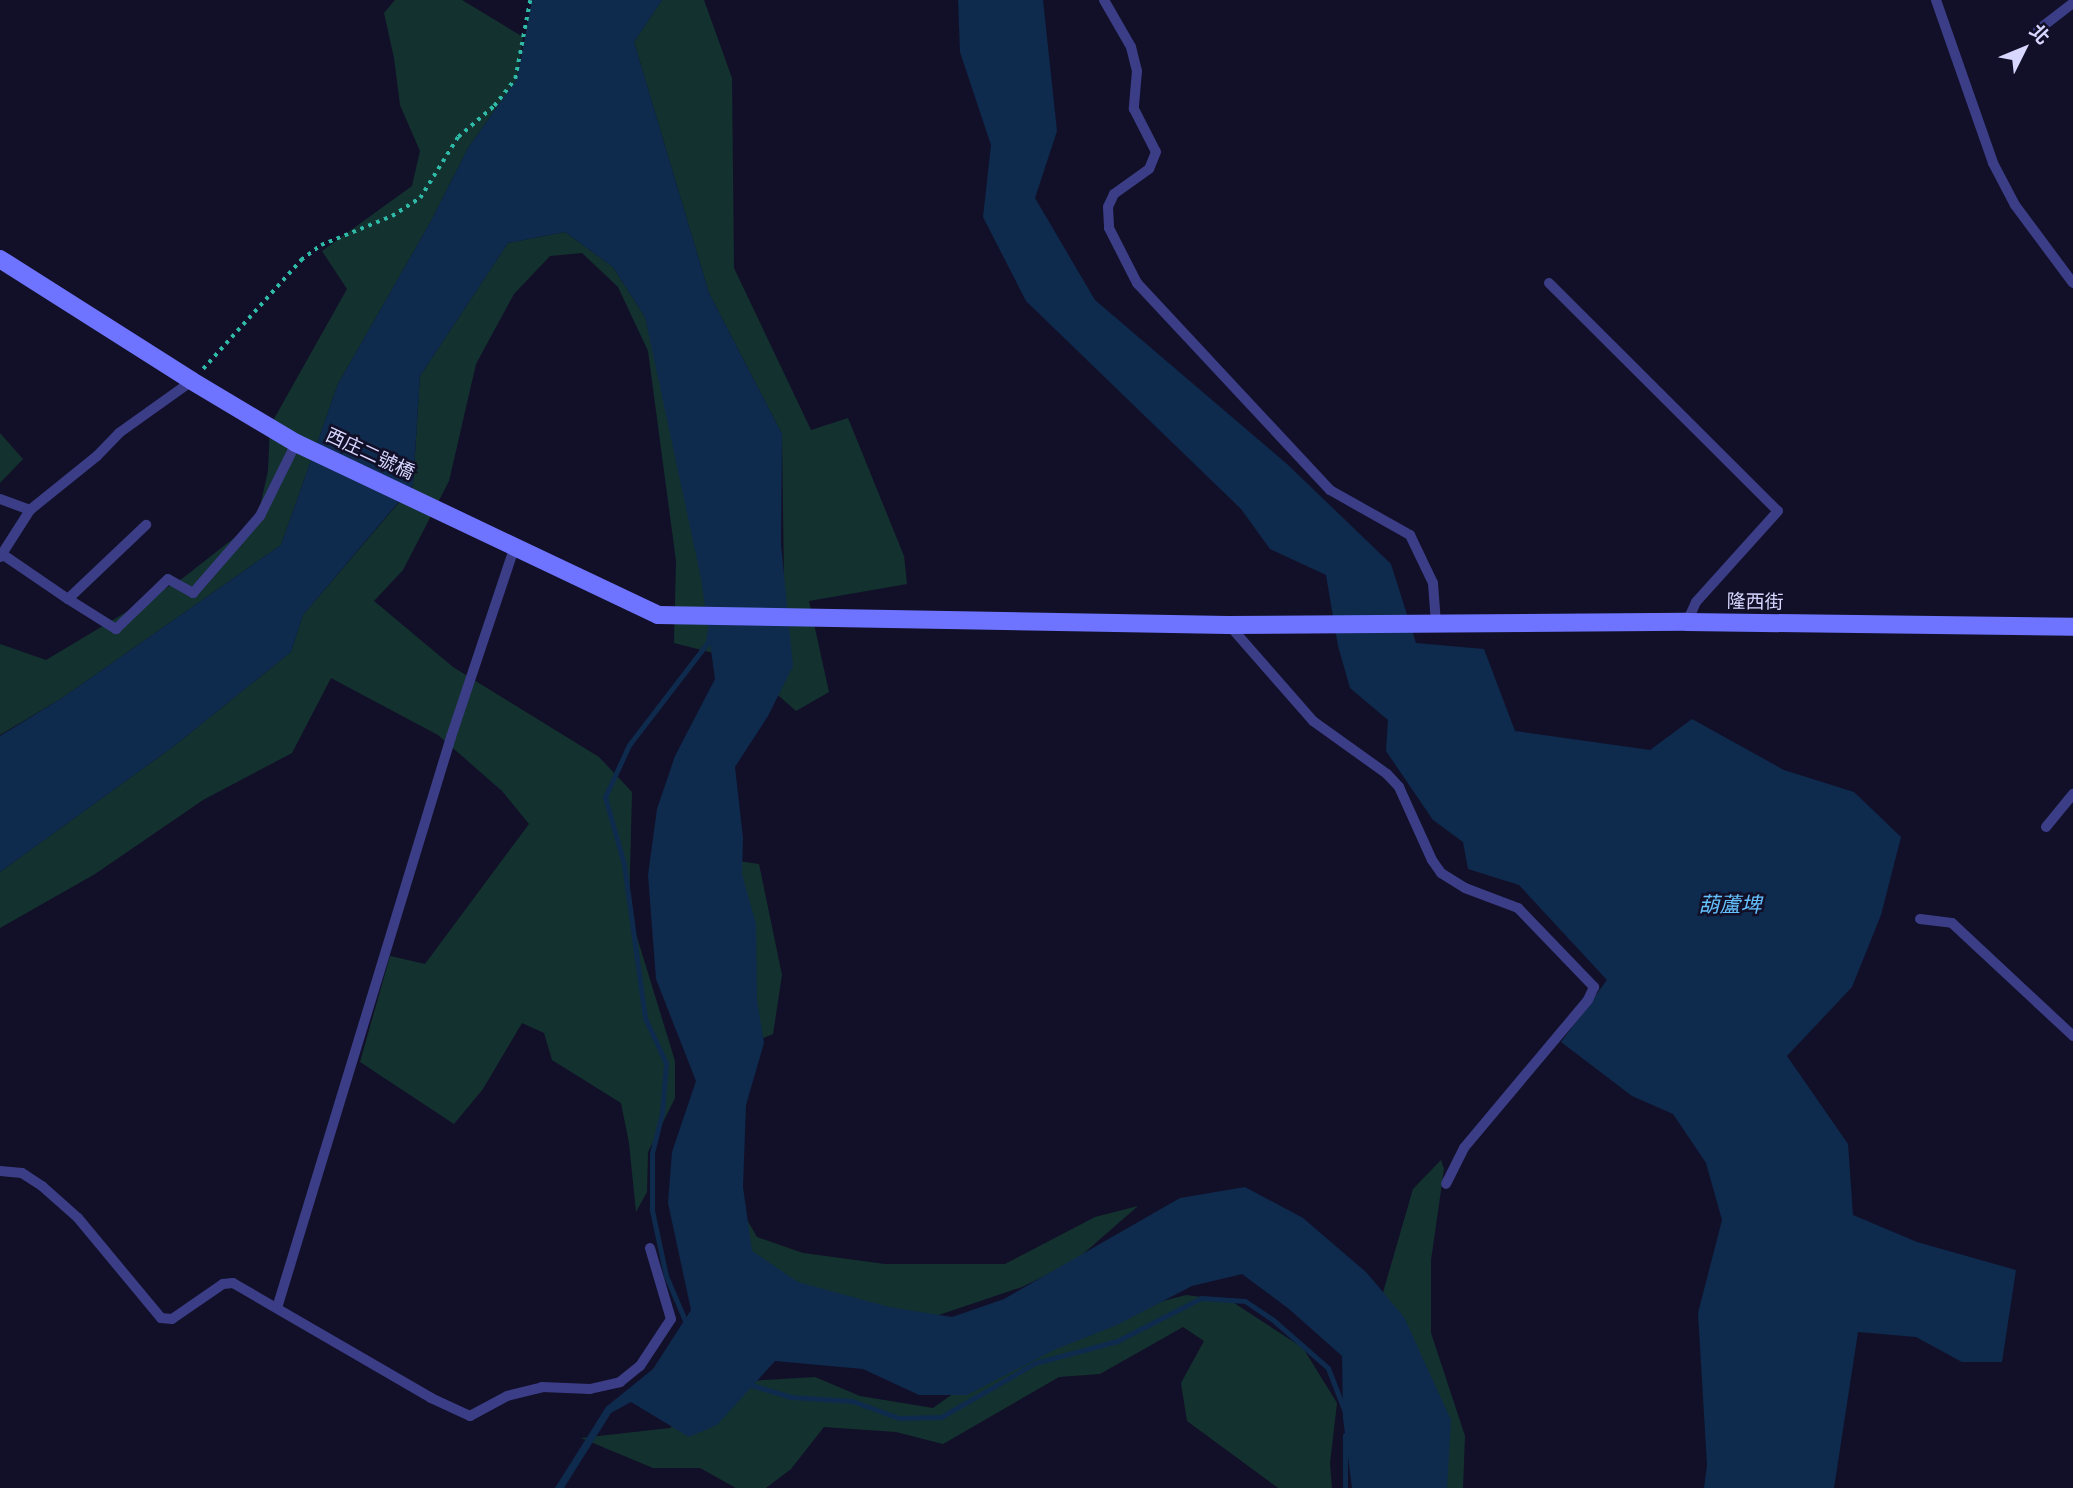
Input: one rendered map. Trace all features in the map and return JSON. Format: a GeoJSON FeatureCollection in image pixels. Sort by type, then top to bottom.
{"type":"FeatureCollection","features":[{"type":"Feature","properties":{"kind":"street","name":"西庄二號橋"},"geometry":{"type":"LineString","coordinates":[[0,259],[192,381],[296,443],[658,615],[730,617]]}},
{"type":"Feature","properties":{"kind":"street","name":"隆西街"},"geometry":{"type":"LineString","coordinates":[[730,617],[1228,625],[1687,622],[2073,627]]}},
{"type":"Feature","properties":{"kind":"lane"},"geometry":{"type":"LineString","coordinates":[[1104,0],[1131,47],[1137,71],[1135,109],[1156,152],[1149,169],[1114,194],[1108,207],[1109,228],[1137,284],[1331,490],[1410,535],[1433,583],[1436,624]]}},
{"type":"Feature","properties":{"kind":"lane"},"geometry":{"type":"LineString","coordinates":[[1936,0],[1993,163],[2015,205],[2073,283]]}},
{"type":"Feature","properties":{"kind":"lane"},"geometry":{"type":"LineString","coordinates":[[2038,30],[2073,3]]}},
{"type":"Feature","properties":{"kind":"lane"},"geometry":{"type":"LineString","coordinates":[[1549,283],[1778,511],[1696,602],[1687,622]]}},
{"type":"Feature","properties":{"kind":"lane"},"geometry":{"type":"LineString","coordinates":[[192,381],[119,433],[97,456],[30,510],[1,556],[116,629],[168,579],[193,593],[260,516],[296,443]]}},
{"type":"Feature","properties":{"kind":"lane"},"geometry":{"type":"LineString","coordinates":[[0,499],[30,510]]}},
{"type":"Feature","properties":{"kind":"lane"},"geometry":{"type":"LineString","coordinates":[[68,598],[146,525]]}},
{"type":"Feature","properties":{"kind":"lane"},"geometry":{"type":"LineString","coordinates":[[278,1308],[451,737],[515,546]]}},
{"type":"Feature","properties":{"kind":"lane"},"geometry":{"type":"LineString","coordinates":[[1228,625],[1313,721],[1387,774],[1399,787],[1428,852],[1441,873],[1465,888],[1518,908],[1591,980],[1594,987],[1588,1000],[1464,1148],[1446,1184]]}},
{"type":"Feature","properties":{"kind":"lane"},"geometry":{"type":"LineString","coordinates":[[2046,827],[2073,794]]}},
{"type":"Feature","properties":{"kind":"lane"},"geometry":{"type":"LineString","coordinates":[[1920,919],[1952,923],[2073,1036]]}},
{"type":"Feature","properties":{"kind":"lane"},"geometry":{"type":"LineString","coordinates":[[0,1171],[22,1173],[78,1219],[161,1318],[172,1319],[223,1284],[233,1283],[431,1398],[470,1416],[507,1395],[542,1387],[590,1389],[620,1382],[640,1366],[671,1319],[650,1248]]}},
{"type":"Feature","properties":{"kind":"path"},"geometry":{"type":"LineString","coordinates":[[192,381],[301,260],[321,244],[392,216],[420,198],[457,137],[494,106],[515,79],[530,0]]}},
{"type":"Feature","properties":{"kind":"green space"},"geometry":{"type":"Polygon","coordinates":[[[395,0],[462,0],[523,37],[517,79],[468,148],[431,221],[338,384],[281,545],[62,698],[0,735],[0,644],[46,660],[183,578],[257,520],[268,471],[270,426],[347,289],[322,251],[412,186],[420,151],[400,105],[394,58],[384,13],[395,0]]]}},
{"type":"Feature","properties":{"kind":"green space"},"geometry":{"type":"Polygon","coordinates":[[[662,0],[704,0],[732,78],[734,268],[811,430],[848,418],[904,556],[907,584],[809,601],[829,692],[796,711],[737,659],[674,643],[676,561],[648,351],[618,287],[582,253],[550,256],[514,294],[476,364],[449,481],[403,570],[374,601],[453,667],[599,757],[632,792],[629,911],[675,1061],[675,1098],[648,1152],[647,1192],[636,1212],[629,1143],[621,1103],[552,1060],[544,1033],[522,1023],[483,1089],[454,1124],[360,1062],[390,956],[425,964],[529,824],[502,791],[438,735],[331,678],[292,753],[203,800],[95,874],[0,928],[0,872],[174,746],[291,652],[303,615],[413,486],[420,376],[508,243],[565,232],[613,267],[645,317],[665,401],[784,578],[782,434],[709,293],[634,42],[662,0]]]}},
{"type":"Feature","properties":{"kind":"green space"},"geometry":{"type":"Polygon","coordinates":[[[0,433],[23,459],[0,483],[0,433]]]}},
{"type":"Feature","properties":{"kind":"green space"},"geometry":{"type":"Polygon","coordinates":[[[738,861],[759,864],[782,975],[773,1034],[751,1043],[738,861]]]}},
{"type":"Feature","properties":{"kind":"green space"},"geometry":{"type":"Polygon","coordinates":[[[1441,1160],[1444,1169],[1431,1260],[1431,1333],[1465,1436],[1463,1488],[1406,1488],[1382,1296],[1413,1189],[1441,1160]]]}},
{"type":"Feature","properties":{"kind":"green space"},"geometry":{"type":"Polygon","coordinates":[[[736,1201],[757,1237],[803,1253],[885,1264],[1005,1264],[1095,1217],[1138,1206],[1076,1260],[1022,1287],[909,1325],[739,1260],[736,1201]]]}},
{"type":"Feature","properties":{"kind":"green space"},"geometry":{"type":"Polygon","coordinates":[[[1186,1295],[1231,1301],[1303,1348],[1337,1403],[1330,1463],[1332,1488],[1278,1488],[1187,1421],[1181,1383],[1204,1341],[1183,1327],[1100,1374],[1059,1377],[943,1444],[896,1432],[824,1427],[791,1469],[766,1488],[736,1488],[700,1468],[653,1468],[581,1438],[670,1428],[717,1384],[815,1377],[860,1396],[933,1408],[978,1376],[1125,1311],[1186,1295]]]}},
{"type":"Feature","properties":{"kind":"water"},"geometry":{"type":"Polygon","coordinates":[[[532,0],[662,0],[634,42],[709,293],[782,434],[781,544],[793,666],[768,716],[735,767],[743,838],[742,874],[756,924],[757,1000],[764,1043],[746,1105],[743,1187],[752,1251],[798,1282],[889,1307],[952,1317],[1004,1299],[1180,1198],[1245,1187],[1303,1218],[1366,1272],[1404,1317],[1451,1420],[1447,1488],[1352,1488],[1343,1418],[1342,1356],[1289,1309],[1242,1274],[1192,1286],[1117,1325],[1054,1350],[967,1395],[919,1395],[863,1369],[775,1361],[717,1425],[689,1437],[631,1402],[611,1413],[564,1488],[555,1488],[606,1407],[653,1369],[691,1310],[668,1203],[672,1152],[696,1081],[656,979],[648,875],[657,809],[675,756],[715,679],[701,578],[645,317],[613,267],[565,232],[508,243],[420,376],[413,485],[303,615],[291,652],[174,746],[0,872],[0,736],[62,698],[281,545],[338,384],[431,221],[468,148],[517,79],[532,0]]]}},
{"type":"Feature","properties":{"kind":"water","name":"葫蘆埤"},"geometry":{"type":"Polygon","coordinates":[[[958,0],[1043,0],[1057,131],[1035,198],[1095,300],[1287,464],[1391,564],[1416,643],[1484,649],[1515,731],[1650,750],[1692,719],[1784,770],[1854,792],[1901,837],[1881,915],[1852,987],[1787,1056],[1848,1144],[1853,1215],[1917,1242],[2016,1270],[2002,1362],[1962,1362],[1916,1337],[1858,1332],[1834,1488],[1704,1488],[1707,1465],[1698,1313],[1722,1220],[1706,1163],[1673,1114],[1632,1096],[1561,1042],[1607,980],[1519,885],[1468,869],[1463,842],[1433,820],[1386,751],[1388,720],[1350,688],[1338,646],[1326,575],[1270,549],[1241,509],[1026,301],[983,217],[991,145],[960,52],[958,0]]]}},
{"type":"Feature","properties":{"kind":"waterway"},"geometry":{"type":"LineString","coordinates":[[687,1325],[666,1276],[652,1210],[652,1153],[662,1113],[666,1063],[645,1018],[624,864],[605,797],[629,745],[708,642],[710,630]]}},
{"type":"Feature","properties":{"kind":"waterway"},"geometry":{"type":"LineString","coordinates":[[748,1384],[791,1397],[852,1401],[899,1418],[941,1417],[1035,1363],[1117,1341],[1201,1298],[1245,1301],[1272,1319],[1328,1368],[1345,1412]]}},
{"type":"Feature","properties":{"kind":"waterway"},"geometry":{"type":"LineString","coordinates":[[1345,1435],[1345,1488]]}}]}
